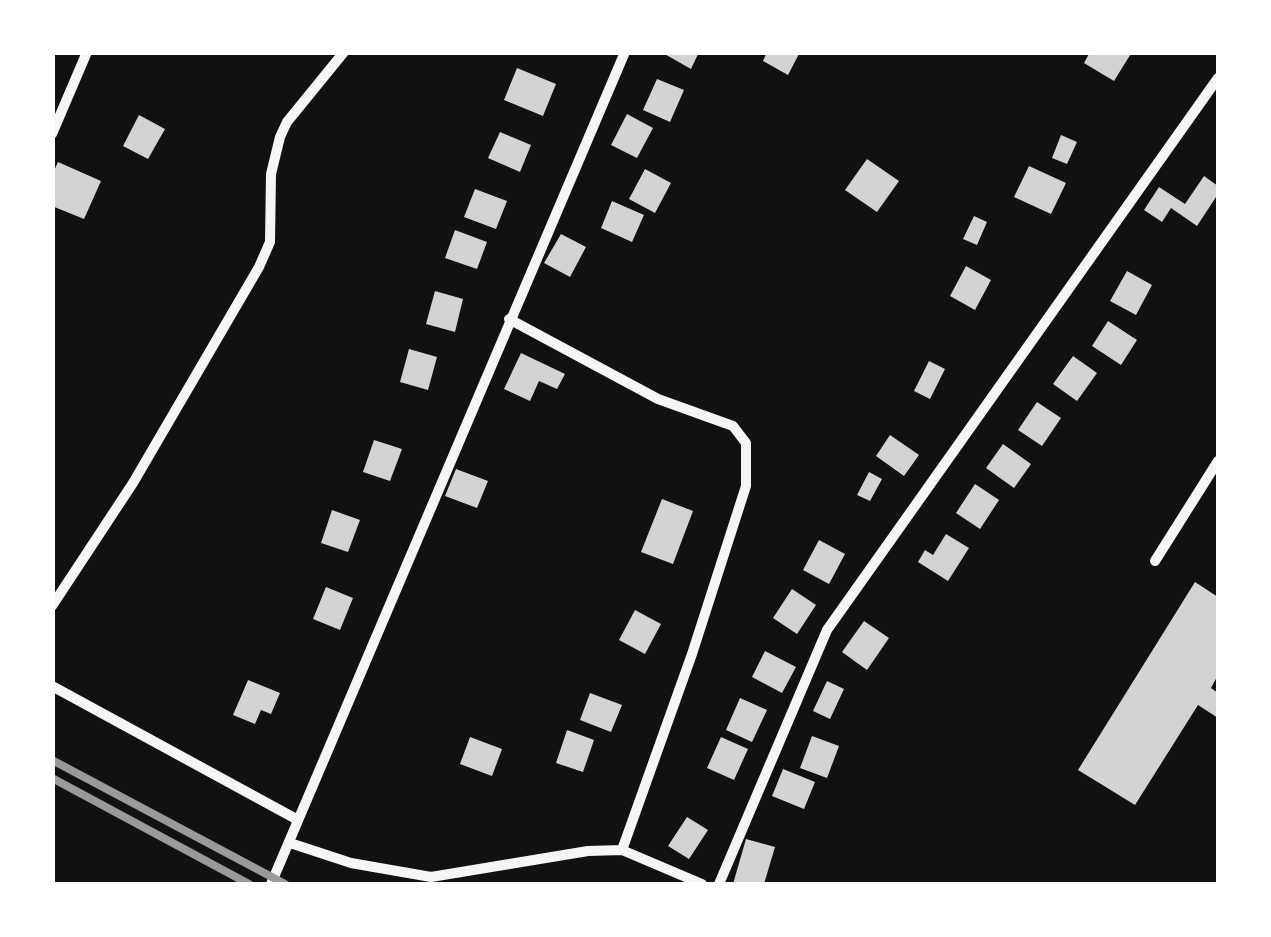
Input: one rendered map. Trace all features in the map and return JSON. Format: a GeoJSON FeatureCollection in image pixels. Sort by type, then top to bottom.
{"type":"FeatureCollection","features":[{"type":"Feature","properties":{"kind":"street"},"geometry":{"type":"LineString","coordinates":[[52,134],[87,52]]}},
{"type":"Feature","properties":{"kind":"street"},"geometry":{"type":"LineString","coordinates":[[52,606],[133,483],[259,266],[270,242],[272,174],[280,137],[287,122],[344,52]]}},
{"type":"Feature","properties":{"kind":"street"},"geometry":{"type":"LineString","coordinates":[[271,884],[624,52]]}},
{"type":"Feature","properties":{"kind":"street"},"geometry":{"type":"LineString","coordinates":[[718,884],[826,630],[1218,78]]}},
{"type":"Feature","properties":{"kind":"street"},"geometry":{"type":"LineString","coordinates":[[509,319],[658,399],[733,426],[746,443],[746,486],[692,654],[622,850]]}},
{"type":"Feature","properties":{"kind":"street"},"geometry":{"type":"LineString","coordinates":[[1155,561],[1218,461]]}},
{"type":"Feature","properties":{"kind":"street"},"geometry":{"type":"LineString","coordinates":[[52,686],[298,820]]}},
{"type":"Feature","properties":{"kind":"street"},"geometry":{"type":"LineString","coordinates":[[290,842],[350,863],[432,876],[588,851],[622,850],[702,884]]}},
{"type":"Feature","properties":{"kind":"building"},"geometry":{"type":"Polygon","coordinates":[[[661,52],[699,52],[691,69],[661,52]]]}},
{"type":"Feature","properties":{"kind":"building"},"geometry":{"type":"Polygon","coordinates":[[[767,52],[800,52],[788,75],[763,61],[767,52]]]}},
{"type":"Feature","properties":{"kind":"building"},"geometry":{"type":"Polygon","coordinates":[[[1090,52],[1132,52],[1114,81],[1084,63],[1090,52]]]}},
{"type":"Feature","properties":{"kind":"building"},"geometry":{"type":"Polygon","coordinates":[[[517,68],[556,84],[543,116],[504,100],[517,68]]]}},
{"type":"Feature","properties":{"kind":"building"},"geometry":{"type":"Polygon","coordinates":[[[657,79],[684,90],[670,122],[643,110],[657,79]]]}},
{"type":"Feature","properties":{"kind":"building"},"geometry":{"type":"Polygon","coordinates":[[[627,114],[653,128],[637,158],[611,145],[627,114]]]}},
{"type":"Feature","properties":{"kind":"building"},"geometry":{"type":"Polygon","coordinates":[[[139,115],[165,129],[148,159],[123,146],[139,115]]]}},
{"type":"Feature","properties":{"kind":"building"},"geometry":{"type":"Polygon","coordinates":[[[500,132],[531,145],[520,172],[488,158],[500,132]]]}},
{"type":"Feature","properties":{"kind":"building"},"geometry":{"type":"Polygon","coordinates":[[[1061,135],[1077,142],[1067,164],[1052,158],[1061,135]]]}},
{"type":"Feature","properties":{"kind":"building"},"geometry":{"type":"Polygon","coordinates":[[[867,159],[899,181],[877,212],[845,190],[867,159]]]}},
{"type":"Feature","properties":{"kind":"building"},"geometry":{"type":"Polygon","coordinates":[[[58,162],[101,181],[84,219],[52,206],[52,175],[58,162]]]}},
{"type":"Feature","properties":{"kind":"building"},"geometry":{"type":"Polygon","coordinates":[[[1029,166],[1066,183],[1051,214],[1014,197],[1029,166]]]}},
{"type":"Feature","properties":{"kind":"building"},"geometry":{"type":"Polygon","coordinates":[[[645,169],[671,183],[655,213],[629,199],[645,169]]]}},
{"type":"Feature","properties":{"kind":"building"},"geometry":{"type":"Polygon","coordinates":[[[1204,176],[1218,186],[1218,194],[1197,226],[1171,208],[1162,222],[1144,210],[1159,187],[1185,204],[1204,176]]]}},
{"type":"Feature","properties":{"kind":"building"},"geometry":{"type":"Polygon","coordinates":[[[475,189],[507,201],[496,229],[464,217],[475,189]]]}},
{"type":"Feature","properties":{"kind":"building"},"geometry":{"type":"Polygon","coordinates":[[[612,201],[644,215],[632,242],[601,228],[612,201]]]}},
{"type":"Feature","properties":{"kind":"building"},"geometry":{"type":"Polygon","coordinates":[[[974,216],[987,222],[977,245],[963,239],[974,216]]]}},
{"type":"Feature","properties":{"kind":"building"},"geometry":{"type":"Polygon","coordinates":[[[455,230],[487,242],[477,269],[445,258],[455,230]]]}},
{"type":"Feature","properties":{"kind":"building"},"geometry":{"type":"Polygon","coordinates":[[[561,234],[586,247],[570,277],[544,263],[561,234]]]}},
{"type":"Feature","properties":{"kind":"building"},"geometry":{"type":"Polygon","coordinates":[[[966,266],[991,280],[975,310],[950,296],[966,266]]]}},
{"type":"Feature","properties":{"kind":"building"},"geometry":{"type":"Polygon","coordinates":[[[1127,271],[1152,285],[1136,315],[1110,301],[1127,271]]]}},
{"type":"Feature","properties":{"kind":"building"},"geometry":{"type":"Polygon","coordinates":[[[435,291],[463,299],[455,332],[426,324],[435,291]]]}},
{"type":"Feature","properties":{"kind":"building"},"geometry":{"type":"Polygon","coordinates":[[[1108,321],[1137,340],[1121,365],[1092,346],[1108,321]]]}},
{"type":"Feature","properties":{"kind":"building"},"geometry":{"type":"Polygon","coordinates":[[[409,349],[437,357],[428,390],[400,382],[409,349]]]}},
{"type":"Feature","properties":{"kind":"building"},"geometry":{"type":"Polygon","coordinates":[[[521,353],[565,374],[557,389],[539,381],[530,401],[504,389],[521,353]]]}},
{"type":"Feature","properties":{"kind":"building"},"geometry":{"type":"Polygon","coordinates":[[[1073,356],[1097,373],[1077,401],[1053,384],[1073,356]]]}},
{"type":"Feature","properties":{"kind":"building"},"geometry":{"type":"Polygon","coordinates":[[[929,361],[945,369],[930,399],[914,391],[929,361]]]}},
{"type":"Feature","properties":{"kind":"building"},"geometry":{"type":"Polygon","coordinates":[[[1037,402],[1061,418],[1042,446],[1018,430],[1037,402]]]}},
{"type":"Feature","properties":{"kind":"building"},"geometry":{"type":"Polygon","coordinates":[[[890,435],[919,455],[904,476],[876,456],[890,435]]]}},
{"type":"Feature","properties":{"kind":"building"},"geometry":{"type":"Polygon","coordinates":[[[374,440],[402,449],[390,481],[363,472],[374,440]]]}},
{"type":"Feature","properties":{"kind":"building"},"geometry":{"type":"Polygon","coordinates":[[[1003,444],[1031,464],[1014,488],[986,468],[1003,444]]]}},
{"type":"Feature","properties":{"kind":"building"},"geometry":{"type":"Polygon","coordinates":[[[456,469],[488,481],[477,508],[445,496],[456,469]]]}},
{"type":"Feature","properties":{"kind":"building"},"geometry":{"type":"Polygon","coordinates":[[[869,472],[882,479],[870,501],[857,495],[869,472]]]}},
{"type":"Feature","properties":{"kind":"building"},"geometry":{"type":"Polygon","coordinates":[[[975,484],[999,500],[980,529],[956,513],[975,484]]]}},
{"type":"Feature","properties":{"kind":"building"},"geometry":{"type":"Polygon","coordinates":[[[662,499],[693,511],[673,564],[641,552],[662,499]]]}},
{"type":"Feature","properties":{"kind":"building"},"geometry":{"type":"Polygon","coordinates":[[[332,510],[360,520],[348,552],[321,543],[332,510]]]}},
{"type":"Feature","properties":{"kind":"building"},"geometry":{"type":"Polygon","coordinates":[[[946,534],[969,548],[948,581],[918,562],[925,550],[933,555],[946,534]]]}},
{"type":"Feature","properties":{"kind":"building"},"geometry":{"type":"Polygon","coordinates":[[[819,540],[845,554],[829,584],[803,570],[819,540]]]}},
{"type":"Feature","properties":{"kind":"building"},"geometry":{"type":"Polygon","coordinates":[[[1195,582],[1218,597],[1218,675],[1211,688],[1218,693],[1218,718],[1198,705],[1135,805],[1078,770],[1195,582]]]}},
{"type":"Feature","properties":{"kind":"building"},"geometry":{"type":"Polygon","coordinates":[[[326,587],[353,598],[340,630],[313,619],[326,587]]]}},
{"type":"Feature","properties":{"kind":"building"},"geometry":{"type":"Polygon","coordinates":[[[792,589],[816,605],[797,634],[773,618],[792,589]]]}},
{"type":"Feature","properties":{"kind":"building"},"geometry":{"type":"Polygon","coordinates":[[[635,610],[661,624],[645,654],[619,640],[635,610]]]}},
{"type":"Feature","properties":{"kind":"building"},"geometry":{"type":"Polygon","coordinates":[[[864,621],[889,638],[867,670],[842,652],[864,621]]]}},
{"type":"Feature","properties":{"kind":"building"},"geometry":{"type":"Polygon","coordinates":[[[765,651],[796,667],[782,693],[752,677],[765,651]]]}},
{"type":"Feature","properties":{"kind":"building"},"geometry":{"type":"Polygon","coordinates":[[[248,680],[280,693],[271,714],[261,710],[255,724],[233,715],[248,680]]]}},
{"type":"Feature","properties":{"kind":"building"},"geometry":{"type":"Polygon","coordinates":[[[827,681],[844,689],[830,719],[813,711],[827,681]]]}},
{"type":"Feature","properties":{"kind":"building"},"geometry":{"type":"Polygon","coordinates":[[[590,693],[622,705],[611,732],[580,720],[590,693]]]}},
{"type":"Feature","properties":{"kind":"building"},"geometry":{"type":"Polygon","coordinates":[[[740,698],[767,710],[752,742],[726,730],[740,698]]]}},
{"type":"Feature","properties":{"kind":"building"},"geometry":{"type":"Polygon","coordinates":[[[567,730],[594,740],[583,772],[556,763],[567,730]]]}},
{"type":"Feature","properties":{"kind":"building"},"geometry":{"type":"Polygon","coordinates":[[[812,736],[839,746],[827,778],[800,768],[812,736]]]}},
{"type":"Feature","properties":{"kind":"building"},"geometry":{"type":"Polygon","coordinates":[[[470,737],[502,749],[492,776],[460,764],[470,737]]]}},
{"type":"Feature","properties":{"kind":"building"},"geometry":{"type":"Polygon","coordinates":[[[721,737],[748,749],[734,780],[707,768],[721,737]]]}},
{"type":"Feature","properties":{"kind":"building"},"geometry":{"type":"Polygon","coordinates":[[[783,769],[815,782],[804,809],[772,796],[783,769]]]}},
{"type":"Feature","properties":{"kind":"building"},"geometry":{"type":"Polygon","coordinates":[[[687,817],[708,830],[689,859],[668,846],[687,817]]]}},
{"type":"Feature","properties":{"kind":"building"},"geometry":{"type":"Polygon","coordinates":[[[746,839],[775,847],[764,884],[733,884],[746,839]]]}},
{"type":"Feature","properties":{"kind":"railway"},"geometry":{"type":"LineString","coordinates":[[52,760],[285,884]]}},
{"type":"Feature","properties":{"kind":"railway"},"geometry":{"type":"LineString","coordinates":[[52,778],[249,884]]}}]}
